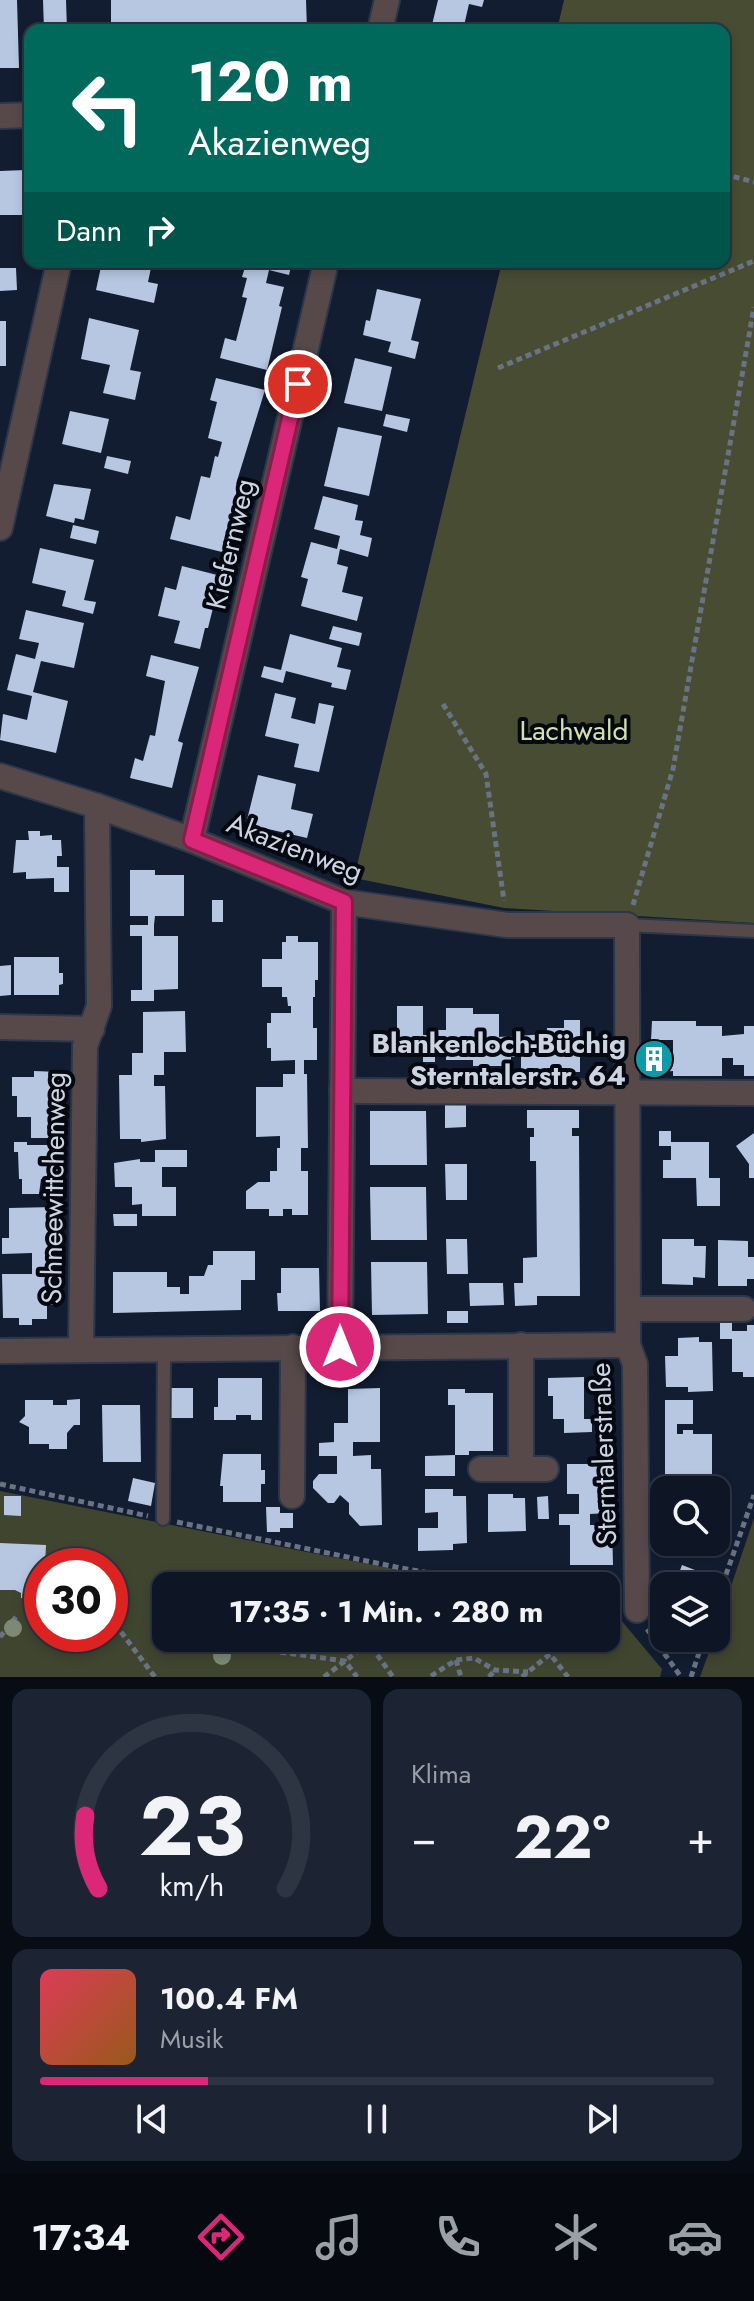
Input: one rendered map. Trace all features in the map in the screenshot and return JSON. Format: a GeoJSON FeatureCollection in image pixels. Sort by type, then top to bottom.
{"type":"FeatureCollection","features":[{"type":"Feature","properties":{"kind":"street"},"geometry":{"type":"LineString","coordinates":[[381,24],[387,0]]}},
{"type":"Feature","properties":{"kind":"street"},"geometry":{"type":"LineString","coordinates":[[0,116],[24,115]]}},
{"type":"Feature","properties":{"kind":"street"},"geometry":{"type":"LineString","coordinates":[[0,528],[12,414],[57,268]]}},
{"type":"Feature","properties":{"kind":"street","name":"Kiefernweg"},"geometry":{"type":"LineString","coordinates":[[192,840],[325,268]]}},
{"type":"Feature","properties":{"kind":"street","name":"Akazienweg"},"geometry":{"type":"LineString","coordinates":[[0,776],[192,840],[344,902],[507,925],[627,925]]}},
{"type":"Feature","properties":{"kind":"street","name":"Schneewittchenweg"},"geometry":{"type":"LineString","coordinates":[[81,1349],[85,1046],[99,1006],[97,806]]}},
{"type":"Feature","properties":{"kind":"street"},"geometry":{"type":"LineString","coordinates":[[340,1347],[344,902]]}},
{"type":"Feature","properties":{"kind":"street","name":"Sterntalerstraße"},"geometry":{"type":"LineString","coordinates":[[627,925],[628,1345],[635,1364],[637,1610]]}},
{"type":"Feature","properties":{"kind":"street"},"geometry":{"type":"LineString","coordinates":[[0,1027],[92,1029]]}},
{"type":"Feature","properties":{"kind":"street"},"geometry":{"type":"LineString","coordinates":[[342,1091],[754,1093]]}},
{"type":"Feature","properties":{"kind":"street"},"geometry":{"type":"LineString","coordinates":[[628,1309],[744,1309]]}},
{"type":"Feature","properties":{"kind":"street"},"geometry":{"type":"LineString","coordinates":[[521,1345],[521,1469]]}},
{"type":"Feature","properties":{"kind":"street","name":"Sterntalerstraße"},"geometry":{"type":"LineString","coordinates":[[0,1351],[628,1345]]}},
{"type":"Feature","properties":{"kind":"street"},"geometry":{"type":"LineString","coordinates":[[292,1496],[293,1347]]}},
{"type":"Feature","properties":{"kind":"street","name":"Sterntalerstraße"},"geometry":{"type":"LineString","coordinates":[[481,1469],[546,1469]]}},
{"type":"Feature","properties":{"kind":"lane"},"geometry":{"type":"LineString","coordinates":[[627,925],[754,931]]}},
{"type":"Feature","properties":{"kind":"lane"},"geometry":{"type":"LineString","coordinates":[[163,1519],[164,1348]]}},
{"type":"Feature","properties":{"kind":"path"},"geometry":{"type":"LineString","coordinates":[[730,176],[754,182]]}},
{"type":"Feature","properties":{"kind":"path"},"geometry":{"type":"LineString","coordinates":[[498,368],[754,261]]}},
{"type":"Feature","properties":{"kind":"path"},"geometry":{"type":"LineString","coordinates":[[627,925],[673,769],[754,307]]}},
{"type":"Feature","properties":{"kind":"path"},"geometry":{"type":"LineString","coordinates":[[443,704],[486,774],[507,925]]}},
{"type":"Feature","properties":{"kind":"path"},"geometry":{"type":"LineString","coordinates":[[0,1484],[424,1572]]}},
{"type":"Feature","properties":{"kind":"path"},"geometry":{"type":"LineString","coordinates":[[727,1572],[754,1495]]}},
{"type":"Feature","properties":{"kind":"path"},"geometry":{"type":"LineString","coordinates":[[637,1610],[645,1627],[681,1677]]}},
{"type":"Feature","properties":{"kind":"path"},"geometry":{"type":"LineString","coordinates":[[0,1637],[16,1617]]}},
{"type":"Feature","properties":{"kind":"path"},"geometry":{"type":"LineString","coordinates":[[128,1641],[155,1677]]}},
{"type":"Feature","properties":{"kind":"path"},"geometry":{"type":"LineString","coordinates":[[279,1652],[345,1661],[357,1677]]}},
{"type":"Feature","properties":{"kind":"path"},"geometry":{"type":"LineString","coordinates":[[324,1677],[357,1652]]}},
{"type":"Feature","properties":{"kind":"path"},"geometry":{"type":"LineString","coordinates":[[375,1652],[393,1677]]}},
{"type":"Feature","properties":{"kind":"path"},"geometry":{"type":"LineString","coordinates":[[691,1677],[699,1652]]}},
{"type":"Feature","properties":{"kind":"path"},"geometry":{"type":"LineString","coordinates":[[522,1677],[550,1654],[568,1677]]}},
{"type":"Feature","properties":{"kind":"path"},"geometry":{"type":"LineString","coordinates":[[431,1676],[456,1660],[474,1658],[495,1670],[528,1672]]}},
{"type":"Feature","properties":{"kind":"path"},"geometry":{"type":"LineString","coordinates":[[456,1660],[461,1677]]}},
{"type":"Feature","properties":{"kind":"path"},"geometry":{"type":"LineString","coordinates":[[489,1677],[495,1670]]}},
{"type":"Feature","properties":{"kind":"green space","name":"Lachwald"},"geometry":{"type":"Polygon","coordinates":[[[564,0],[754,0],[754,923],[504,908],[354,878],[501,268],[730,268],[730,24],[558,24],[564,0]]]}},
{"type":"Feature","properties":{"kind":"green space"},"geometry":{"type":"Polygon","coordinates":[[[0,1491],[408,1572],[152,1572],[152,1652],[620,1652],[620,1619],[662,1669],[660,1677],[0,1677],[0,1491]]]}},
{"type":"Feature","properties":{"kind":"green space"},"geometry":{"type":"Polygon","coordinates":[[[754,1518],[754,1677],[700,1677],[709,1652],[730,1652],[730,1589],[754,1518]]]}},
{"type":"Feature","properties":{"kind":"building"},"geometry":{"type":"Polygon","coordinates":[[[0,0],[17,0],[19,68],[0,68],[0,0]]]}},
{"type":"Feature","properties":{"kind":"building"},"geometry":{"type":"Polygon","coordinates":[[[43,0],[66,0],[67,24],[44,24],[43,0]]]}},
{"type":"Feature","properties":{"kind":"building"},"geometry":{"type":"Polygon","coordinates":[[[111,0],[306,0],[307,24],[111,24],[111,0]]]}},
{"type":"Feature","properties":{"kind":"building"},"geometry":{"type":"Polygon","coordinates":[[[438,0],[484,0],[482,7],[469,4],[464,24],[432,24],[438,0]]]}},
{"type":"Feature","properties":{"kind":"building"},"geometry":{"type":"Polygon","coordinates":[[[24,170],[24,215],[0,215],[0,171],[24,170]]]}},
{"type":"Feature","properties":{"kind":"building"},"geometry":{"type":"Polygon","coordinates":[[[0,268],[16,268],[17,290],[0,291],[0,268]]]}},
{"type":"Feature","properties":{"kind":"building"},"geometry":{"type":"Polygon","coordinates":[[[101,268],[151,268],[148,282],[158,284],[154,303],[96,290],[101,268]]]}},
{"type":"Feature","properties":{"kind":"building"},"geometry":{"type":"Polygon","coordinates":[[[245,268],[291,268],[289,275],[269,270],[266,283],[284,287],[267,370],[220,358],[225,338],[236,341],[247,298],[242,297],[247,278],[242,277],[245,268]]]}},
{"type":"Feature","properties":{"kind":"building"},"geometry":{"type":"Polygon","coordinates":[[[377,289],[421,299],[411,340],[419,342],[415,359],[388,352],[391,342],[363,335],[366,320],[370,321],[377,289]]]}},
{"type":"Feature","properties":{"kind":"building"},"geometry":{"type":"Polygon","coordinates":[[[89,318],[139,330],[130,370],[141,372],[135,400],[103,393],[110,365],[81,359],[89,318]]]}},
{"type":"Feature","properties":{"kind":"building"},"geometry":{"type":"Polygon","coordinates":[[[0,321],[6,321],[6,366],[0,366],[0,321]]]}},
{"type":"Feature","properties":{"kind":"building"},"geometry":{"type":"Polygon","coordinates":[[[355,358],[392,367],[382,411],[344,403],[355,358]]]}},
{"type":"Feature","properties":{"kind":"building"},"geometry":{"type":"Polygon","coordinates":[[[216,378],[265,390],[236,484],[228,528],[232,529],[226,553],[170,539],[176,516],[190,520],[201,476],[210,478],[215,456],[218,457],[222,442],[208,438],[217,402],[210,400],[216,378]]]}},
{"type":"Feature","properties":{"kind":"building"},"geometry":{"type":"Polygon","coordinates":[[[70,411],[109,419],[101,453],[62,444],[70,411]]]}},
{"type":"Feature","properties":{"kind":"building"},"geometry":{"type":"Polygon","coordinates":[[[386,414],[410,419],[407,432],[383,426],[386,414]]]}},
{"type":"Feature","properties":{"kind":"building"},"geometry":{"type":"Polygon","coordinates":[[[338,427],[382,436],[369,496],[324,486],[338,427]]]}},
{"type":"Feature","properties":{"kind":"building"},"geometry":{"type":"Polygon","coordinates":[[[107,456],[131,461],[128,474],[104,468],[107,456]]]}},
{"type":"Feature","properties":{"kind":"building"},"geometry":{"type":"Polygon","coordinates":[[[54,484],[91,489],[84,520],[75,518],[74,523],[46,516],[54,484]]]}},
{"type":"Feature","properties":{"kind":"building"},"geometry":{"type":"Polygon","coordinates":[[[323,496],[358,505],[355,520],[363,521],[360,535],[372,538],[368,557],[340,549],[337,564],[348,567],[342,592],[363,597],[357,621],[301,606],[308,579],[301,577],[311,542],[337,549],[340,536],[314,529],[323,496]]]}},
{"type":"Feature","properties":{"kind":"building"},"geometry":{"type":"Polygon","coordinates":[[[73,525],[99,531],[96,544],[70,538],[73,525]]]}},
{"type":"Feature","properties":{"kind":"building"},"geometry":{"type":"Polygon","coordinates":[[[40,548],[94,560],[84,600],[96,602],[93,614],[62,606],[66,591],[32,583],[40,548]]]}},
{"type":"Feature","properties":{"kind":"building"},"geometry":{"type":"Polygon","coordinates":[[[182,566],[221,576],[200,649],[174,643],[180,621],[158,616],[165,587],[176,590],[182,566]]]}},
{"type":"Feature","properties":{"kind":"building"},"geometry":{"type":"Polygon","coordinates":[[[26,610],[84,623],[74,668],[41,661],[33,692],[68,701],[56,753],[0,740],[3,714],[27,720],[32,696],[7,690],[16,654],[35,659],[39,643],[19,639],[26,610]]]}},
{"type":"Feature","properties":{"kind":"building"},"geometry":{"type":"Polygon","coordinates":[[[333,626],[362,633],[359,646],[329,639],[333,626]]]}},
{"type":"Feature","properties":{"kind":"building"},"geometry":{"type":"Polygon","coordinates":[[[290,634],[342,648],[337,667],[351,670],[346,690],[331,687],[332,683],[286,671],[283,683],[261,677],[264,666],[281,670],[290,634]]]}},
{"type":"Feature","properties":{"kind":"building"},"geometry":{"type":"Polygon","coordinates":[[[151,655],[199,667],[178,741],[183,743],[172,788],[130,778],[135,758],[143,761],[150,735],[155,736],[165,681],[146,676],[151,655]]]}},
{"type":"Feature","properties":{"kind":"building"},"geometry":{"type":"Polygon","coordinates":[[[275,693],[296,698],[291,718],[315,724],[319,703],[334,706],[319,772],[294,767],[299,744],[265,736],[275,693]]]}},
{"type":"Feature","properties":{"kind":"building"},"geometry":{"type":"Polygon","coordinates":[[[258,775],[296,784],[291,809],[313,814],[307,838],[246,824],[258,775]]]}},
{"type":"Feature","properties":{"kind":"building"},"geometry":{"type":"Polygon","coordinates":[[[28,831],[40,831],[40,836],[52,835],[52,840],[61,840],[62,856],[57,856],[57,867],[69,867],[69,892],[54,892],[54,878],[26,879],[26,872],[13,873],[16,840],[29,840],[28,831]]]}},
{"type":"Feature","properties":{"kind":"building"},"geometry":{"type":"Polygon","coordinates":[[[130,870],[155,870],[155,875],[184,875],[184,916],[155,916],[154,925],[154,936],[178,936],[178,989],[154,990],[154,1001],[131,1001],[131,990],[142,990],[142,936],[130,936],[130,925],[148,925],[148,916],[130,916],[130,870]]]}},
{"type":"Feature","properties":{"kind":"building"},"geometry":{"type":"Polygon","coordinates":[[[212,900],[223,900],[223,922],[212,922],[212,900]]]}},
{"type":"Feature","properties":{"kind":"building"},"geometry":{"type":"Polygon","coordinates":[[[286,936],[298,936],[298,942],[318,942],[318,980],[315,980],[313,997],[317,1060],[304,1060],[308,1148],[301,1148],[301,1171],[308,1171],[308,1215],[292,1215],[292,1209],[283,1209],[283,1216],[269,1216],[269,1209],[246,1209],[246,1191],[258,1182],[270,1182],[270,1171],[277,1171],[277,1148],[280,1148],[280,1136],[256,1137],[256,1087],[283,1087],[283,1074],[295,1074],[295,1060],[271,1061],[271,1048],[267,1048],[267,1023],[271,1023],[271,1013],[291,1013],[291,1006],[288,1006],[287,997],[282,997],[282,987],[262,987],[262,959],[282,959],[282,942],[286,942],[286,936]]]}},
{"type":"Feature","properties":{"kind":"building"},"geometry":{"type":"Polygon","coordinates":[[[14,957],[59,957],[63,984],[59,985],[59,995],[14,995],[14,957]]]}},
{"type":"Feature","properties":{"kind":"building"},"geometry":{"type":"Polygon","coordinates":[[[11,965],[11,995],[0,996],[0,966],[11,965]]]}},
{"type":"Feature","properties":{"kind":"building"},"geometry":{"type":"Polygon","coordinates":[[[397,1006],[423,1006],[423,1035],[435,1035],[435,1030],[446,1030],[446,1008],[473,1008],[473,1014],[499,1014],[499,1037],[547,1034],[547,1028],[564,1028],[564,1020],[580,1020],[580,1038],[584,1038],[584,1047],[580,1047],[580,1072],[558,1072],[558,1068],[547,1068],[521,1074],[521,1057],[511,1057],[511,1066],[473,1066],[473,1060],[446,1060],[446,1053],[435,1053],[435,1062],[423,1062],[423,1055],[397,1055],[397,1006]]]}},
{"type":"Feature","properties":{"kind":"building"},"geometry":{"type":"Polygon","coordinates":[[[185,1011],[186,1052],[164,1052],[164,1075],[154,1075],[154,1086],[165,1086],[166,1139],[141,1142],[141,1139],[120,1139],[119,1075],[132,1075],[132,1053],[143,1053],[143,1012],[185,1011]]]}},
{"type":"Feature","properties":{"kind":"building"},"geometry":{"type":"Polygon","coordinates":[[[652,1021],[696,1021],[696,1026],[722,1026],[722,1036],[744,1034],[744,1026],[754,1026],[754,1076],[744,1076],[744,1065],[733,1065],[733,1058],[722,1058],[722,1076],[673,1076],[673,1071],[660,1072],[660,1065],[650,1065],[650,1053],[673,1053],[673,1040],[651,1040],[652,1021]]]}},
{"type":"Feature","properties":{"kind":"building"},"geometry":{"type":"Polygon","coordinates":[[[34,1071],[60,1072],[60,1117],[54,1117],[54,1138],[31,1138],[31,1117],[17,1117],[17,1096],[12,1096],[12,1077],[34,1077],[34,1071]]]}},
{"type":"Feature","properties":{"kind":"building"},"geometry":{"type":"Polygon","coordinates":[[[466,1104],[466,1127],[445,1128],[445,1105],[466,1104]]]}},
{"type":"Feature","properties":{"kind":"building"},"geometry":{"type":"Polygon","coordinates":[[[527,1110],[579,1110],[579,1128],[572,1128],[572,1136],[579,1136],[580,1296],[537,1296],[537,1305],[515,1306],[514,1283],[523,1283],[523,1258],[537,1257],[536,1161],[530,1161],[530,1137],[534,1137],[534,1128],[527,1128],[527,1110]]]}},
{"type":"Feature","properties":{"kind":"building"},"geometry":{"type":"Polygon","coordinates":[[[370,1111],[426,1111],[427,1165],[370,1165],[370,1111]]]}},
{"type":"Feature","properties":{"kind":"building"},"geometry":{"type":"Polygon","coordinates":[[[659,1131],[671,1131],[671,1142],[709,1142],[709,1178],[720,1178],[720,1206],[697,1206],[696,1178],[663,1178],[663,1160],[671,1160],[671,1146],[659,1146],[659,1131]]]}},
{"type":"Feature","properties":{"kind":"building"},"geometry":{"type":"Polygon","coordinates":[[[754,1133],[754,1178],[749,1178],[749,1164],[736,1146],[754,1133]]]}},
{"type":"Feature","properties":{"kind":"building"},"geometry":{"type":"Polygon","coordinates":[[[14,1142],[60,1145],[61,1179],[41,1179],[39,1194],[22,1194],[18,1152],[14,1152],[14,1142]]]}},
{"type":"Feature","properties":{"kind":"building"},"geometry":{"type":"Polygon","coordinates":[[[155,1150],[187,1150],[187,1167],[162,1167],[162,1187],[176,1187],[176,1216],[142,1216],[142,1204],[132,1205],[132,1187],[115,1187],[114,1163],[140,1159],[140,1162],[155,1162],[155,1150]]]}},
{"type":"Feature","properties":{"kind":"building"},"geometry":{"type":"Polygon","coordinates":[[[445,1164],[467,1164],[467,1200],[446,1200],[445,1164]]]}},
{"type":"Feature","properties":{"kind":"building"},"geometry":{"type":"Polygon","coordinates":[[[370,1187],[426,1187],[427,1240],[371,1240],[370,1187]]]}},
{"type":"Feature","properties":{"kind":"building"},"geometry":{"type":"Polygon","coordinates":[[[54,1207],[54,1274],[48,1274],[48,1289],[57,1289],[57,1304],[47,1305],[47,1319],[32,1319],[32,1325],[19,1325],[19,1318],[3,1318],[2,1274],[32,1274],[32,1253],[2,1254],[2,1238],[9,1238],[9,1208],[54,1207]]]}},
{"type":"Feature","properties":{"kind":"building"},"geometry":{"type":"Polygon","coordinates":[[[113,1214],[137,1214],[137,1226],[114,1226],[113,1214]]]}},
{"type":"Feature","properties":{"kind":"building"},"geometry":{"type":"Polygon","coordinates":[[[446,1239],[467,1239],[468,1274],[447,1274],[446,1239]]]}},
{"type":"Feature","properties":{"kind":"building"},"geometry":{"type":"Polygon","coordinates":[[[662,1239],[694,1239],[694,1246],[706,1246],[705,1278],[693,1277],[693,1285],[662,1284],[662,1239]]]}},
{"type":"Feature","properties":{"kind":"building"},"geometry":{"type":"Polygon","coordinates":[[[718,1240],[748,1241],[748,1257],[754,1257],[754,1279],[747,1279],[747,1286],[718,1286],[718,1240]]]}},
{"type":"Feature","properties":{"kind":"building"},"geometry":{"type":"Polygon","coordinates":[[[213,1251],[255,1251],[255,1280],[241,1280],[241,1310],[113,1313],[113,1272],[167,1272],[167,1287],[180,1287],[180,1294],[189,1294],[189,1276],[204,1276],[208,1265],[213,1265],[213,1251]]]}},
{"type":"Feature","properties":{"kind":"building"},"geometry":{"type":"Polygon","coordinates":[[[371,1262],[427,1262],[428,1314],[372,1315],[371,1262]]]}},
{"type":"Feature","properties":{"kind":"building"},"geometry":{"type":"Polygon","coordinates":[[[281,1268],[319,1268],[320,1311],[278,1311],[281,1268]]]}},
{"type":"Feature","properties":{"kind":"building"},"geometry":{"type":"Polygon","coordinates":[[[469,1283],[503,1283],[504,1305],[470,1306],[469,1283]]]}},
{"type":"Feature","properties":{"kind":"building"},"geometry":{"type":"Polygon","coordinates":[[[447,1311],[468,1311],[468,1323],[447,1323],[447,1311]]]}},
{"type":"Feature","properties":{"kind":"building"},"geometry":{"type":"Polygon","coordinates":[[[720,1319],[732,1319],[732,1331],[747,1331],[747,1325],[754,1325],[754,1377],[743,1377],[743,1372],[732,1372],[732,1339],[720,1339],[720,1319]]]}},
{"type":"Feature","properties":{"kind":"building"},"geometry":{"type":"Polygon","coordinates":[[[699,1337],[699,1342],[712,1342],[713,1391],[688,1392],[688,1387],[666,1387],[665,1356],[678,1356],[678,1338],[699,1337]]]}},
{"type":"Feature","properties":{"kind":"building"},"geometry":{"type":"Polygon","coordinates":[[[584,1377],[584,1419],[592,1419],[592,1432],[564,1433],[564,1419],[553,1419],[553,1396],[548,1396],[548,1378],[584,1377]]]}},
{"type":"Feature","properties":{"kind":"building"},"geometry":{"type":"Polygon","coordinates":[[[218,1378],[262,1378],[262,1420],[251,1420],[251,1415],[236,1415],[236,1420],[214,1420],[214,1407],[218,1407],[218,1378]]]}},
{"type":"Feature","properties":{"kind":"building"},"geometry":{"type":"Polygon","coordinates":[[[170,1388],[193,1388],[193,1418],[170,1418],[170,1388]]]}},
{"type":"Feature","properties":{"kind":"building"},"geometry":{"type":"Polygon","coordinates":[[[380,1388],[380,1442],[353,1442],[353,1456],[371,1455],[371,1469],[381,1469],[382,1525],[360,1526],[349,1514],[349,1503],[340,1495],[334,1503],[328,1503],[313,1488],[313,1481],[319,1474],[337,1474],[337,1456],[319,1456],[319,1443],[334,1442],[334,1423],[348,1423],[348,1389],[380,1388]]]}},
{"type":"Feature","properties":{"kind":"building"},"geometry":{"type":"Polygon","coordinates":[[[448,1389],[465,1389],[465,1393],[493,1393],[493,1451],[469,1451],[469,1455],[455,1455],[455,1405],[448,1405],[448,1389]]]}},
{"type":"Feature","properties":{"kind":"building"},"geometry":{"type":"Polygon","coordinates":[[[80,1399],[80,1425],[74,1425],[67,1433],[67,1449],[49,1449],[49,1444],[29,1444],[29,1427],[19,1422],[25,1416],[25,1400],[53,1400],[53,1405],[67,1405],[67,1400],[80,1399]]]}},
{"type":"Feature","properties":{"kind":"building"},"geometry":{"type":"Polygon","coordinates":[[[665,1400],[693,1400],[693,1424],[677,1424],[677,1434],[683,1434],[683,1430],[693,1430],[693,1434],[712,1434],[712,1476],[665,1476],[665,1400]]]}},
{"type":"Feature","properties":{"kind":"building"},"geometry":{"type":"Polygon","coordinates":[[[102,1405],[140,1405],[141,1462],[103,1462],[102,1405]]]}},
{"type":"Feature","properties":{"kind":"building"},"geometry":{"type":"Polygon","coordinates":[[[223,1454],[261,1454],[265,1484],[261,1484],[261,1502],[223,1502],[223,1486],[220,1486],[223,1454]]]}},
{"type":"Feature","properties":{"kind":"building"},"geometry":{"type":"Polygon","coordinates":[[[455,1455],[455,1476],[425,1476],[425,1456],[455,1455]]]}},
{"type":"Feature","properties":{"kind":"building"},"geometry":{"type":"Polygon","coordinates":[[[567,1464],[612,1464],[609,1513],[590,1514],[590,1525],[612,1525],[613,1565],[570,1565],[570,1525],[559,1525],[559,1514],[579,1514],[579,1494],[567,1494],[567,1464]]]}},
{"type":"Feature","properties":{"kind":"building"},"geometry":{"type":"Polygon","coordinates":[[[133,1478],[155,1483],[151,1506],[128,1501],[133,1478]]]}},
{"type":"Feature","properties":{"kind":"building"},"geometry":{"type":"Polygon","coordinates":[[[425,1489],[453,1489],[453,1496],[466,1496],[467,1543],[453,1544],[453,1550],[418,1551],[418,1528],[438,1528],[438,1512],[425,1513],[425,1489]]]}},
{"type":"Feature","properties":{"kind":"building"},"geometry":{"type":"Polygon","coordinates":[[[488,1494],[513,1494],[513,1498],[525,1498],[526,1531],[488,1532],[488,1494]]]}},
{"type":"Feature","properties":{"kind":"building"},"geometry":{"type":"Polygon","coordinates":[[[4,1496],[21,1496],[21,1516],[4,1515],[4,1496]]]}},
{"type":"Feature","properties":{"kind":"building"},"geometry":{"type":"Polygon","coordinates":[[[548,1496],[549,1519],[538,1519],[537,1497],[548,1496]]]}},
{"type":"Feature","properties":{"kind":"building"},"geometry":{"type":"Polygon","coordinates":[[[266,1507],[280,1507],[280,1513],[293,1513],[293,1528],[267,1532],[266,1507]]]}},
{"type":"Feature","properties":{"kind":"building"},"geometry":{"type":"Polygon","coordinates":[[[0,1543],[46,1545],[46,1548],[24,1548],[24,1598],[15,1590],[0,1590],[0,1543]]]}},
{"type":"Feature","properties":{"kind":"building"},"geometry":{"type":"Polygon","coordinates":[[[667,1556],[718,1556],[718,1557],[667,1556]]]}},
{"type":"Feature","properties":{"kind":"building"},"geometry":{"type":"Polygon","coordinates":[[[682,1565],[700,1572],[679,1572],[682,1565]]]}},
{"type":"Feature","properties":{"kind":"place","name":"Blankenloch-Büchig Sterntalerstr. 64"},"geometry":{"type":"Point","coordinates":[654,1059]}},
{"type":"Feature","properties":{"kind":"route"},"geometry":{"type":"LineString","coordinates":[[298,384],[192,840],[344,902],[340,1347]]}}]}
